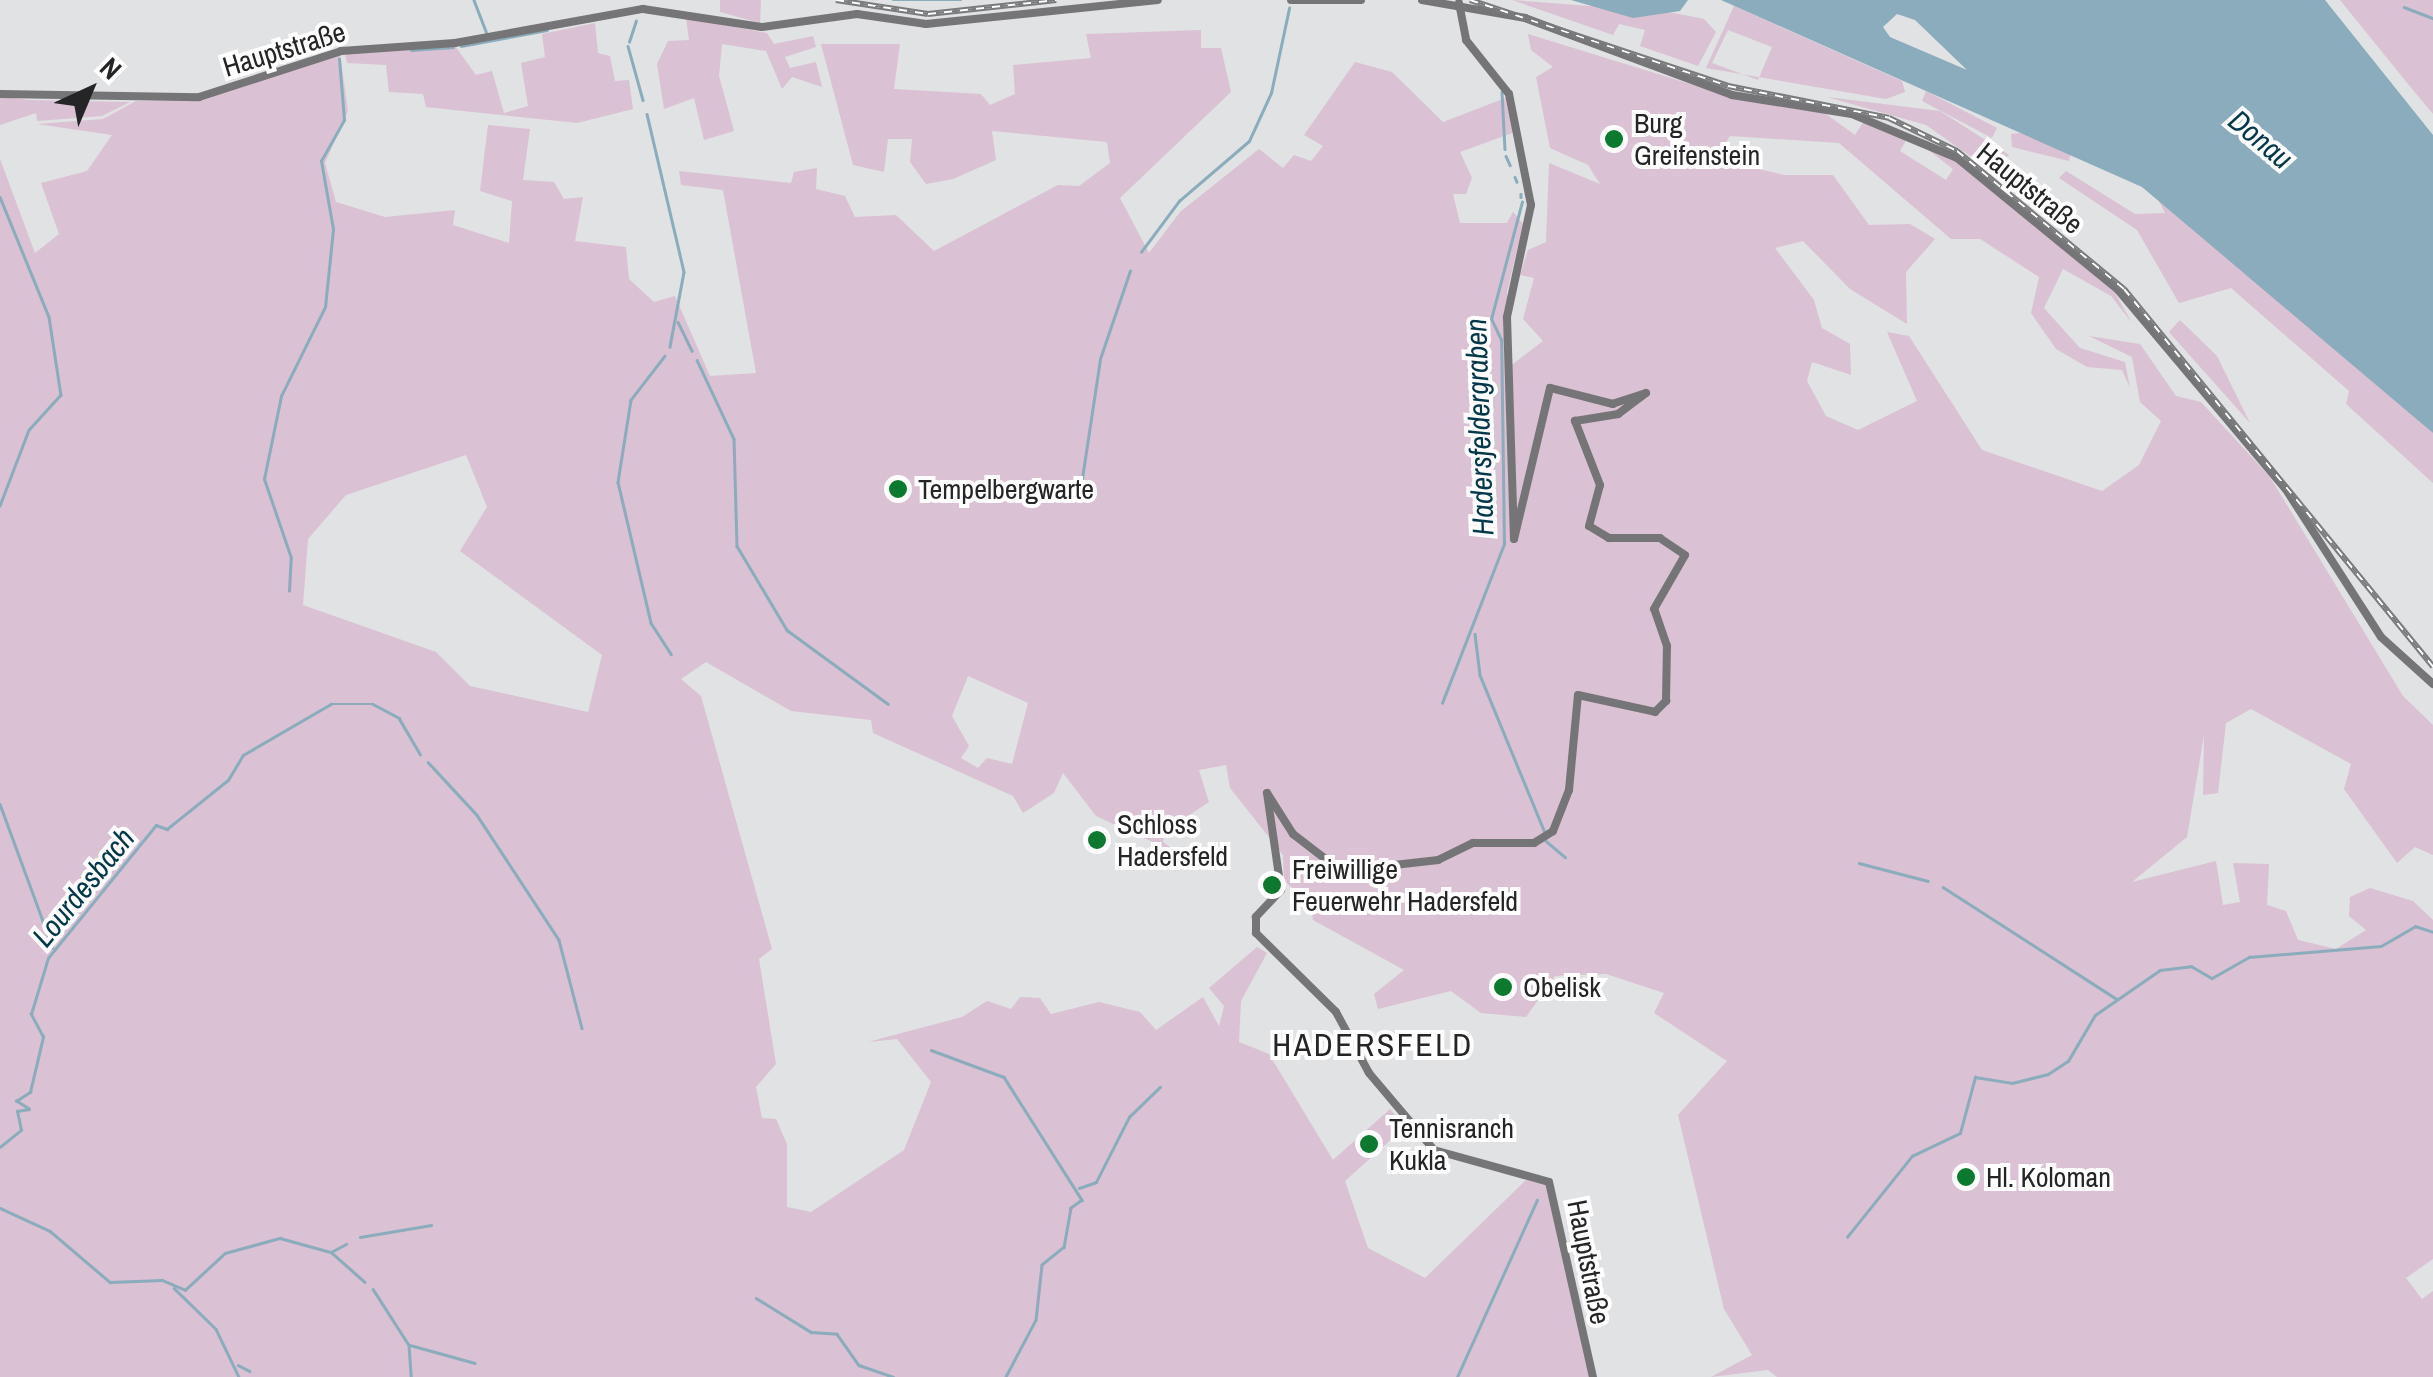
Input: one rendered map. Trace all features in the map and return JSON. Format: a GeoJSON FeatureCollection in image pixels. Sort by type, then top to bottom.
{"type":"FeatureCollection","features":[{"type":"Feature","properties":{"kind":"street","name":"Hauptstraße"},"geometry":{"type":"LineString","coordinates":[[0,94],[136,100],[226,91],[342,51],[455,43],[643,10],[762,27],[857,14],[926,24],[1158,0]]}},
{"type":"Feature","properties":{"kind":"street"},"geometry":{"type":"LineString","coordinates":[[1291,0],[1361,0]]}},
{"type":"Feature","properties":{"kind":"street","name":"Hauptstraße"},"geometry":{"type":"LineString","coordinates":[[1422,0],[1459,3],[1732,95],[1852,114],[1957,158],[2118,290],[2284,488],[2381,637],[2433,684]]}},
{"type":"Feature","properties":{"kind":"street","name":"Hauptstraße"},"geometry":{"type":"LineString","coordinates":[[1459,3],[1466,40],[1510,94],[1531,205],[1507,317],[1511,533],[1522,532],[1550,388],[1613,404],[1646,393],[1618,414],[1575,422],[1600,485],[1589,526],[1609,538],[1660,538],[1685,554],[1654,610],[1667,646],[1666,701],[1655,712],[1578,696],[1565,807],[1553,831],[1534,842],[1473,843],[1438,860],[1342,871],[1293,834],[1266,792],[1278,842],[1281,890],[1256,917],[1256,933],[1336,1012],[1369,1074],[1434,1150],[1550,1182],[1593,1377]]}},
{"type":"Feature","properties":{"kind":"shaded area"},"geometry":{"type":"Polygon","coordinates":[[[720,0],[761,0],[760,23],[720,12],[720,0]]]}},
{"type":"Feature","properties":{"kind":"shaded area"},"geometry":{"type":"Polygon","coordinates":[[[1512,0],[1669,12],[1704,19],[1716,32],[1698,66],[1640,46],[1645,30],[1619,24],[1613,35],[1512,0]]]}},
{"type":"Feature","properties":{"kind":"shaded area"},"geometry":{"type":"Polygon","coordinates":[[[2340,0],[2433,0],[2433,114],[2408,84],[2340,0]]]}},
{"type":"Feature","properties":{"kind":"shaded area"},"geometry":{"type":"Polygon","coordinates":[[[1734,6],[1902,81],[1905,92],[1886,99],[1759,77],[1772,47],[1728,30],[1712,63],[1743,74],[1706,68],[1734,6]]]}},
{"type":"Feature","properties":{"kind":"shaded area"},"geometry":{"type":"Polygon","coordinates":[[[686,18],[767,33],[774,44],[813,36],[816,47],[785,57],[790,68],[816,62],[822,87],[792,77],[782,89],[766,51],[722,44],[719,76],[734,131],[704,140],[694,98],[664,109],[657,64],[668,41],[689,40],[686,18]]]}},
{"type":"Feature","properties":{"kind":"shaded area"},"geometry":{"type":"Polygon","coordinates":[[[595,23],[598,53],[610,56],[615,81],[629,80],[633,109],[577,123],[426,107],[423,94],[389,92],[386,65],[347,63],[345,53],[455,46],[476,75],[492,71],[504,113],[528,106],[521,63],[545,57],[542,34],[595,23]]]}},
{"type":"Feature","properties":{"kind":"shaded area"},"geometry":{"type":"Polygon","coordinates":[[[1201,30],[1201,48],[1221,48],[1231,92],[1120,198],[1149,253],[1180,212],[1259,149],[1283,168],[1294,155],[1311,161],[1323,146],[1304,135],[1355,62],[1392,72],[1443,122],[1508,97],[1515,132],[1460,152],[1472,178],[1466,194],[1453,194],[1460,223],[1507,223],[1513,212],[1523,224],[1507,292],[1509,367],[1543,341],[1523,319],[1534,278],[1520,275],[1528,250],[1546,242],[1549,163],[1600,184],[1588,165],[1550,148],[1536,77],[1553,67],[1531,50],[1528,34],[1739,99],[1822,111],[1855,135],[1864,121],[1909,135],[1900,151],[1946,180],[1953,169],[1927,149],[1961,164],[2111,286],[2132,323],[2111,296],[2063,269],[2044,308],[2080,348],[2125,362],[2130,388],[2122,370],[2087,367],[2056,349],[2031,313],[2039,277],[1980,239],[1951,239],[1839,143],[1730,136],[1721,150],[1733,163],[1784,175],[1833,175],[1869,225],[1910,224],[1935,239],[1906,272],[1907,324],[1850,289],[1803,241],[1775,248],[1814,300],[1822,328],[1850,344],[1851,375],[1812,362],[1807,381],[1826,416],[1858,430],[1917,401],[1887,332],[1909,336],[1982,450],[2102,491],[2139,465],[2161,421],[2140,402],[2132,357],[2089,336],[2140,344],[2176,396],[2201,402],[2270,477],[2403,696],[2433,725],[2433,855],[2415,847],[2397,863],[2344,789],[2351,764],[2251,709],[2226,723],[2218,793],[2203,795],[2204,735],[2187,837],[2132,882],[2216,861],[2223,905],[2240,902],[2233,863],[2269,864],[2267,905],[2286,911],[2298,940],[2336,949],[2366,930],[2349,916],[2350,897],[2370,888],[2413,901],[2433,920],[2433,1259],[2406,1278],[2422,1299],[2433,1291],[2433,1377],[1777,1377],[1768,1370],[1711,1377],[1752,1355],[1724,1309],[1678,1115],[1727,1061],[1654,1013],[1664,993],[1606,974],[1571,975],[1555,976],[1526,1017],[1481,1013],[1451,991],[1378,1009],[1374,994],[1404,970],[1313,920],[1310,902],[1284,881],[1283,855],[1230,788],[1226,765],[1199,770],[1209,802],[1165,831],[1163,842],[1179,854],[1096,816],[1063,773],[1054,793],[1023,813],[1013,796],[873,733],[871,720],[791,711],[706,662],[681,679],[701,696],[772,949],[759,959],[776,1064],[756,1087],[762,1118],[776,1119],[787,1144],[787,1207],[811,1212],[904,1150],[931,1082],[897,1039],[868,1042],[962,1017],[987,1001],[1011,1009],[1020,997],[1040,998],[1051,1014],[1099,1002],[1140,1012],[1156,1030],[1203,997],[1219,1026],[1224,1006],[1209,988],[1257,947],[1267,953],[1241,1001],[1239,1042],[1269,1054],[1333,1160],[1390,1109],[1405,1127],[1345,1181],[1368,1248],[1425,1278],[1528,1178],[1545,1180],[1591,1377],[0,1377],[0,159],[35,253],[59,234],[41,183],[87,171],[112,135],[37,124],[103,119],[136,101],[200,100],[340,54],[348,111],[325,163],[336,202],[385,217],[455,210],[453,225],[509,243],[512,201],[480,191],[488,125],[530,129],[523,180],[554,182],[564,199],[583,197],[575,241],[626,247],[629,279],[654,302],[675,296],[710,376],[756,373],[723,190],[681,185],[679,171],[791,183],[794,172],[817,168],[816,189],[845,196],[855,217],[896,215],[934,251],[1058,185],[1079,186],[1110,163],[1107,142],[992,131],[996,160],[953,179],[926,184],[910,162],[912,139],[888,139],[884,172],[853,165],[821,44],[900,44],[894,89],[981,94],[990,105],[1015,94],[1013,65],[1091,58],[1086,34],[1201,30]],[[466,455],[346,495],[308,539],[303,605],[436,652],[470,686],[588,712],[602,655],[460,551],[487,507],[466,455]],[[968,676],[952,716],[969,746],[961,758],[978,768],[987,758],[1012,764],[1028,703],[968,676]]]}},
{"type":"Feature","properties":{"kind":"shaded area"},"geometry":{"type":"Polygon","coordinates":[[[1926,91],[1997,128],[1992,138],[1922,101],[1926,91]]]}},
{"type":"Feature","properties":{"kind":"shaded area"},"geometry":{"type":"Polygon","coordinates":[[[0,96],[130,102],[102,116],[37,121],[36,113],[0,125],[0,96]]]}},
{"type":"Feature","properties":{"kind":"shaded area"},"geometry":{"type":"Polygon","coordinates":[[[1827,97],[1940,111],[2009,155],[1990,170],[1926,125],[1827,97]]]}},
{"type":"Feature","properties":{"kind":"shaded area"},"geometry":{"type":"Polygon","coordinates":[[[2021,133],[2071,150],[2069,161],[2012,147],[2011,134],[2021,133]]]}},
{"type":"Feature","properties":{"kind":"shaded area"},"geometry":{"type":"Polygon","coordinates":[[[2066,171],[2135,214],[2165,213],[2157,197],[2292,305],[2433,433],[2433,483],[2346,404],[2349,391],[2231,288],[2179,303],[2137,230],[2059,178],[2066,171]]]}},
{"type":"Feature","properties":{"kind":"shaded area"},"geometry":{"type":"Polygon","coordinates":[[[2180,320],[2217,356],[2250,423],[2169,332],[2180,320]]]}},
{"type":"Feature","properties":{"kind":"water"},"geometry":{"type":"Polygon","coordinates":[[[1571,0],[1688,0],[1680,11],[1633,18],[1571,0]]]}},
{"type":"Feature","properties":{"kind":"water","name":"Donau"},"geometry":{"type":"Polygon","coordinates":[[[1721,0],[2325,0],[2433,135],[2433,433],[2142,187],[1721,0]],[[1897,14],[1883,27],[1890,37],[1967,70],[1915,20],[1897,14]]]}},
{"type":"Feature","properties":{"kind":"waterway"},"geometry":{"type":"LineString","coordinates":[[474,0],[486,32]]}},
{"type":"Feature","properties":{"kind":"waterway"},"geometry":{"type":"LineString","coordinates":[[893,0],[961,0]]}},
{"type":"Feature","properties":{"kind":"waterway"},"geometry":{"type":"LineString","coordinates":[[2404,7],[2433,18]]}},
{"type":"Feature","properties":{"kind":"waterway"},"geometry":{"type":"LineString","coordinates":[[1141,252],[1179,201],[1249,141],[1271,93],[1289,8]]}},
{"type":"Feature","properties":{"kind":"waterway"},"geometry":{"type":"LineString","coordinates":[[629,42],[636,21]]}},
{"type":"Feature","properties":{"kind":"waterway"},"geometry":{"type":"LineString","coordinates":[[461,46],[547,30]]}},
{"type":"Feature","properties":{"kind":"waterway"},"geometry":{"type":"LineString","coordinates":[[628,46],[643,100]]}},
{"type":"Feature","properties":{"kind":"waterway"},"geometry":{"type":"LineString","coordinates":[[411,50],[453,47]]}},
{"type":"Feature","properties":{"kind":"waterway"},"geometry":{"type":"LineString","coordinates":[[289,591],[291,558],[264,479],[281,396],[325,307],[333,229],[321,161],[344,120],[339,59]]}},
{"type":"Feature","properties":{"kind":"waterway","name":"Hadersfeldergraben"},"geometry":{"type":"LineString","coordinates":[[1502,92],[1505,149]]}},
{"type":"Feature","properties":{"kind":"waterway"},"geometry":{"type":"LineString","coordinates":[[647,114],[684,272],[670,347]]}},
{"type":"Feature","properties":{"kind":"waterway","name":"Hadersfeldergraben"},"geometry":{"type":"LineString","coordinates":[[1506,156],[1510,165]]}},
{"type":"Feature","properties":{"kind":"waterway","name":"Hadersfeldergraben"},"geometry":{"type":"LineString","coordinates":[[1515,177],[1517,182]]}},
{"type":"Feature","properties":{"kind":"waterway"},"geometry":{"type":"LineString","coordinates":[[0,197],[49,317],[61,395],[29,430],[0,506]]}},
{"type":"Feature","properties":{"kind":"waterway","name":"Hadersfeldergraben"},"geometry":{"type":"LineString","coordinates":[[1442,703],[1504,544],[1501,340],[1491,319],[1522,202]]}},
{"type":"Feature","properties":{"kind":"waterway"},"geometry":{"type":"LineString","coordinates":[[1081,485],[1100,359],[1130,271]]}},
{"type":"Feature","properties":{"kind":"waterway"},"geometry":{"type":"LineString","coordinates":[[678,322],[692,351]]}},
{"type":"Feature","properties":{"kind":"waterway"},"geometry":{"type":"LineString","coordinates":[[665,356],[631,400],[618,482],[651,623],[671,654]]}},
{"type":"Feature","properties":{"kind":"waterway"},"geometry":{"type":"LineString","coordinates":[[697,360],[734,439],[737,546],[787,630],[888,704]]}},
{"type":"Feature","properties":{"kind":"waterway"},"geometry":{"type":"LineString","coordinates":[[1475,634],[1480,675],[1545,833]]}},
{"type":"Feature","properties":{"kind":"waterway","name":"Lourdesbach"},"geometry":{"type":"LineString","coordinates":[[0,1147],[21,1130],[17,1111],[29,1109],[16,1101],[30,1092],[43,1037],[31,1014],[48,958],[156,825],[167,829],[228,780],[243,755],[331,704],[373,704],[399,718],[420,754]]}},
{"type":"Feature","properties":{"kind":"waterway","name":"Lourdesbach"},"geometry":{"type":"LineString","coordinates":[[428,762],[477,815],[559,940],[582,1028]]}},
{"type":"Feature","properties":{"kind":"waterway"},"geometry":{"type":"LineString","coordinates":[[0,804],[53,948]]}},
{"type":"Feature","properties":{"kind":"waterway"},"geometry":{"type":"LineString","coordinates":[[1546,841],[1565,857]]}},
{"type":"Feature","properties":{"kind":"waterway"},"geometry":{"type":"LineString","coordinates":[[1859,863],[1928,881]]}},
{"type":"Feature","properties":{"kind":"waterway"},"geometry":{"type":"LineString","coordinates":[[1943,887],[2117,999]]}},
{"type":"Feature","properties":{"kind":"waterway"},"geometry":{"type":"LineString","coordinates":[[1847,1237],[1912,1156],[1960,1133],[1975,1077],[2012,1083],[2048,1074],[2068,1061],[2095,1015],[2160,970],[2191,966],[2212,978],[2249,957],[2381,946],[2415,926],[2433,932]]}},
{"type":"Feature","properties":{"kind":"waterway"},"geometry":{"type":"LineString","coordinates":[[931,1050],[1004,1077],[1082,1200],[1071,1208],[1064,1247],[1042,1265],[1036,1320],[1006,1377]]}},
{"type":"Feature","properties":{"kind":"waterway"},"geometry":{"type":"LineString","coordinates":[[1079,1188],[1096,1182],[1129,1117],[1160,1087]]}},
{"type":"Feature","properties":{"kind":"waterway"},"geometry":{"type":"LineString","coordinates":[[1457,1377],[1537,1200]]}},
{"type":"Feature","properties":{"kind":"waterway"},"geometry":{"type":"LineString","coordinates":[[0,1208],[50,1231],[110,1282],[162,1280],[185,1290],[225,1253],[280,1238],[331,1252],[365,1282]]}},
{"type":"Feature","properties":{"kind":"waterway"},"geometry":{"type":"LineString","coordinates":[[360,1237],[431,1225]]}},
{"type":"Feature","properties":{"kind":"waterway"},"geometry":{"type":"LineString","coordinates":[[331,1252],[346,1244]]}},
{"type":"Feature","properties":{"kind":"waterway"},"geometry":{"type":"LineString","coordinates":[[174,1288],[216,1329],[239,1377]]}},
{"type":"Feature","properties":{"kind":"waterway"},"geometry":{"type":"LineString","coordinates":[[373,1289],[409,1345],[411,1377]]}},
{"type":"Feature","properties":{"kind":"waterway"},"geometry":{"type":"LineString","coordinates":[[756,1298],[811,1332],[837,1334],[859,1365],[893,1377]]}},
{"type":"Feature","properties":{"kind":"waterway"},"geometry":{"type":"LineString","coordinates":[[410,1345],[475,1363]]}},
{"type":"Feature","properties":{"kind":"waterway"},"geometry":{"type":"LineString","coordinates":[[238,1365],[250,1371]]}},
{"type":"Feature","properties":{"kind":"railway"},"geometry":{"type":"LineString","coordinates":[[836,0],[928,14],[1056,0]]}},
{"type":"Feature","properties":{"kind":"railway"},"geometry":{"type":"LineString","coordinates":[[1470,0],[1728,86],[1889,118],[1957,151],[2124,289],[2433,667]]}},
{"type":"Feature","properties":{"kind":"place","name":"Burg Greifenstein"},"geometry":{"type":"Point","coordinates":[1614,139]}},
{"type":"Feature","properties":{"kind":"place","name":"Tempelbergwarte"},"geometry":{"type":"Point","coordinates":[898,489]}},
{"type":"Feature","properties":{"kind":"place","name":"Schloss Hadersfeld"},"geometry":{"type":"Point","coordinates":[1097,840]}},
{"type":"Feature","properties":{"kind":"place","name":"Freiwillige Feuerwehr Hadersfeld"},"geometry":{"type":"Point","coordinates":[1272,885]}},
{"type":"Feature","properties":{"kind":"place","name":"Obelisk"},"geometry":{"type":"Point","coordinates":[1503,987]}},
{"type":"Feature","properties":{"kind":"place","name":"Tennisranch Kukla"},"geometry":{"type":"Point","coordinates":[1369,1144]}},
{"type":"Feature","properties":{"kind":"place","name":"Hl. Koloman"},"geometry":{"type":"Point","coordinates":[1966,1177]}},
{"type":"Feature","properties":{"kind":"district","name":"HADERSFELD"},"geometry":{"type":"Point","coordinates":[1373,1045]}}]}
